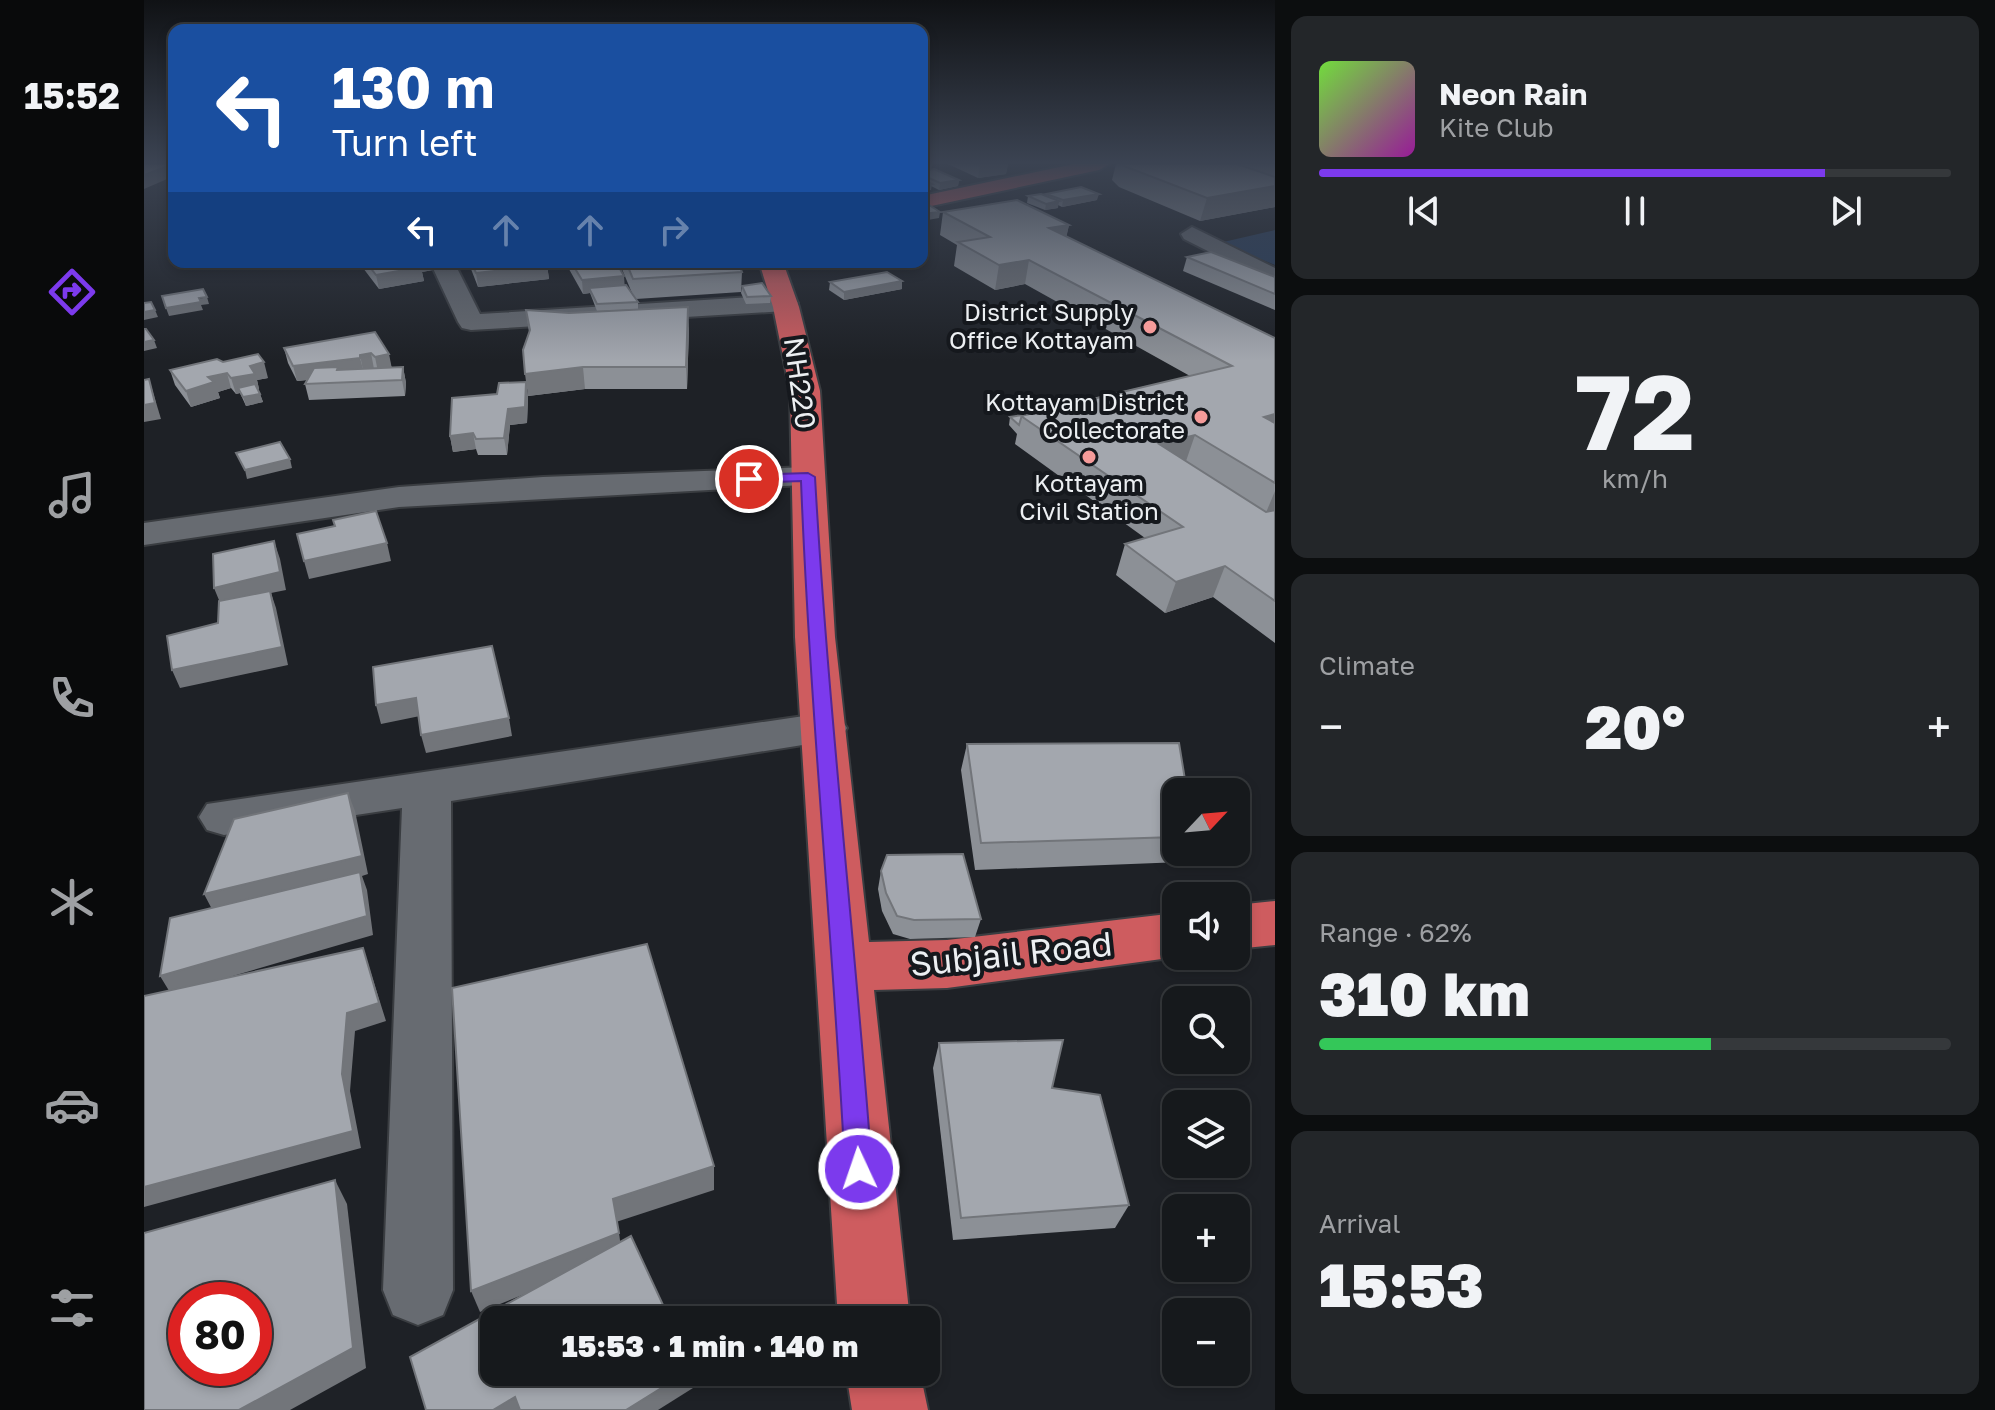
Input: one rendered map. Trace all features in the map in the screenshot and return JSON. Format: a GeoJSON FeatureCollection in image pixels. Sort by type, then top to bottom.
{"type":"FeatureCollection","features":[{"type":"Feature","properties":{"kind":"highway","name":"NH220"},"geometry":{"type":"LineString","coordinates":[[773,268],[785,303],[805,391],[815,637],[846,967],[859,1169],[873,1306]]}},
{"type":"Feature","properties":{"kind":"highway"},"geometry":{"type":"LineString","coordinates":[[1250,926],[1275,923]]}},
{"type":"Feature","properties":{"kind":"highway","name":"Subjail Road"},"geometry":{"type":"LineString","coordinates":[[846,967],[947,964],[1162,938]]}},
{"type":"Feature","properties":{"kind":"highway"},"geometry":{"type":"LineString","coordinates":[[886,1386],[890,1410]]}},
{"type":"Feature","properties":{"kind":"street"},"geometry":{"type":"LineString","coordinates":[[1192,234],[1275,278]]}},
{"type":"Feature","properties":{"kind":"street"},"geometry":{"type":"LineString","coordinates":[[445,268],[471,322],[785,303]]}},
{"type":"Feature","properties":{"kind":"street"},"geometry":{"type":"LineString","coordinates":[[144,534],[399,497],[543,487],[808,477]]}},
{"type":"Feature","properties":{"kind":"street"},"geometry":{"type":"LineString","coordinates":[[224,817],[824,728]]}},
{"type":"Feature","properties":{"kind":"street"},"geometry":{"type":"LineString","coordinates":[[418,1290],[427,786]]}},
{"type":"Feature","properties":{"kind":"shaded area"},"geometry":{"type":"Polygon","coordinates":[[[1275,230],[1275,265],[1219,243],[1275,230]]]}},
{"type":"Feature","properties":{"kind":"building"},"geometry":{"type":"Polygon","coordinates":[[[976,230],[1053,230],[1275,338],[1275,414],[1264,417],[1275,423],[1275,483],[1195,435],[1159,444],[1266,512],[1275,510],[1275,601],[1225,566],[1176,582],[1125,544],[1183,527],[1021,416],[1232,366],[1029,260],[999,265],[958,242],[990,237],[976,230]]]}},
{"type":"Feature","properties":{"kind":"building"},"geometry":{"type":"Polygon","coordinates":[[[1211,252],[1275,277],[1275,294],[1187,257],[1211,252]]]}},
{"type":"Feature","properties":{"kind":"building"},"geometry":{"type":"Polygon","coordinates":[[[371,268],[415,268],[376,275],[371,268]]]}},
{"type":"Feature","properties":{"kind":"building"},"geometry":{"type":"Polygon","coordinates":[[[474,268],[520,268],[476,273],[474,268]]]}},
{"type":"Feature","properties":{"kind":"building"},"geometry":{"type":"Polygon","coordinates":[[[575,268],[619,268],[624,276],[582,280],[575,268]]]}},
{"type":"Feature","properties":{"kind":"building"},"geometry":{"type":"Polygon","coordinates":[[[628,268],[740,268],[742,272],[633,279],[628,268]]]}},
{"type":"Feature","properties":{"kind":"building"},"geometry":{"type":"Polygon","coordinates":[[[887,272],[902,281],[844,292],[830,282],[887,272]]]}},
{"type":"Feature","properties":{"kind":"building"},"geometry":{"type":"Polygon","coordinates":[[[762,283],[771,296],[747,297],[742,286],[762,283]]]}},
{"type":"Feature","properties":{"kind":"building"},"geometry":{"type":"Polygon","coordinates":[[[626,285],[638,302],[597,304],[589,288],[626,285]]]}},
{"type":"Feature","properties":{"kind":"building"},"geometry":{"type":"Polygon","coordinates":[[[203,289],[207,297],[199,298],[201,302],[166,308],[162,296],[203,289]]]}},
{"type":"Feature","properties":{"kind":"building"},"geometry":{"type":"Polygon","coordinates":[[[151,302],[155,310],[144,312],[144,303],[151,302]]]}},
{"type":"Feature","properties":{"kind":"building"},"geometry":{"type":"Polygon","coordinates":[[[688,307],[686,367],[583,367],[525,374],[523,350],[530,330],[526,310],[569,313],[688,307]]]}},
{"type":"Feature","properties":{"kind":"building"},"geometry":{"type":"Polygon","coordinates":[[[146,329],[154,340],[144,342],[146,329]]]}},
{"type":"Feature","properties":{"kind":"building"},"geometry":{"type":"Polygon","coordinates":[[[375,332],[389,354],[375,357],[371,353],[360,355],[360,358],[293,366],[284,348],[375,332]]]}},
{"type":"Feature","properties":{"kind":"building"},"geometry":{"type":"Polygon","coordinates":[[[258,354],[264,362],[250,366],[255,374],[231,378],[227,373],[208,377],[214,382],[186,391],[170,370],[217,359],[223,362],[258,354]]]}},
{"type":"Feature","properties":{"kind":"building"},"geometry":{"type":"Polygon","coordinates":[[[338,367],[337,370],[403,367],[402,380],[305,384],[314,368],[338,367]]]}},
{"type":"Feature","properties":{"kind":"building"},"geometry":{"type":"Polygon","coordinates":[[[149,379],[155,403],[144,405],[144,380],[149,379]]]}},
{"type":"Feature","properties":{"kind":"building"},"geometry":{"type":"Polygon","coordinates":[[[526,382],[525,407],[508,409],[504,438],[476,439],[473,433],[450,436],[452,398],[497,394],[499,383],[526,382]]]}},
{"type":"Feature","properties":{"kind":"building"},"geometry":{"type":"Polygon","coordinates":[[[255,384],[260,394],[243,397],[238,388],[255,384]]]}},
{"type":"Feature","properties":{"kind":"building"},"geometry":{"type":"Polygon","coordinates":[[[1022,415],[1019,425],[1010,417],[1022,415]]]}},
{"type":"Feature","properties":{"kind":"building"},"geometry":{"type":"Polygon","coordinates":[[[280,442],[290,459],[245,470],[236,453],[280,442]]]}},
{"type":"Feature","properties":{"kind":"building"},"geometry":{"type":"Polygon","coordinates":[[[376,511],[387,543],[304,561],[297,534],[335,526],[333,520],[376,511]]]}},
{"type":"Feature","properties":{"kind":"building"},"geometry":{"type":"Polygon","coordinates":[[[274,541],[280,572],[214,588],[213,554],[274,541]]]}},
{"type":"Feature","properties":{"kind":"building"},"geometry":{"type":"Polygon","coordinates":[[[270,591],[282,647],[172,670],[167,636],[218,623],[219,601],[270,591]]]}},
{"type":"Feature","properties":{"kind":"building"},"geometry":{"type":"Polygon","coordinates":[[[492,646],[509,718],[421,735],[416,698],[376,705],[373,667],[492,646]]]}},
{"type":"Feature","properties":{"kind":"building"},"geometry":{"type":"Polygon","coordinates":[[[1179,743],[1185,778],[1162,778],[1162,837],[981,843],[967,744],[1179,743]]]}},
{"type":"Feature","properties":{"kind":"building"},"geometry":{"type":"Polygon","coordinates":[[[348,793],[362,856],[204,894],[234,819],[348,793]]]}},
{"type":"Feature","properties":{"kind":"building"},"geometry":{"type":"Polygon","coordinates":[[[963,854],[981,919],[914,920],[897,916],[886,893],[881,871],[887,855],[963,854]]]}},
{"type":"Feature","properties":{"kind":"building"},"geometry":{"type":"Polygon","coordinates":[[[360,872],[367,916],[160,976],[170,918],[360,872]]]}},
{"type":"Feature","properties":{"kind":"building"},"geometry":{"type":"Polygon","coordinates":[[[647,944],[714,1166],[613,1199],[619,1233],[471,1291],[452,988],[647,944]]]}},
{"type":"Feature","properties":{"kind":"building"},"geometry":{"type":"Polygon","coordinates":[[[363,948],[379,1003],[347,1013],[342,1074],[353,1131],[144,1187],[144,996],[363,948]]]}},
{"type":"Feature","properties":{"kind":"building"},"geometry":{"type":"Polygon","coordinates":[[[1063,1040],[1052,1088],[1100,1095],[1129,1205],[961,1218],[939,1043],[1063,1040]]]}},
{"type":"Feature","properties":{"kind":"building"},"geometry":{"type":"Polygon","coordinates":[[[335,1180],[353,1348],[239,1410],[144,1410],[144,1233],[335,1180]]]}},
{"type":"Feature","properties":{"kind":"building"},"geometry":{"type":"Polygon","coordinates":[[[631,1236],[664,1306],[503,1306],[631,1236]]]}},
{"type":"Feature","properties":{"kind":"building"},"geometry":{"type":"Polygon","coordinates":[[[480,1319],[480,1386],[665,1386],[626,1410],[520,1410],[515,1397],[493,1410],[426,1410],[410,1357],[480,1319]]]}},
{"type":"Feature","properties":{"kind":"place","name":"District Supply Office Kottayam"},"geometry":{"type":"Point","coordinates":[1150,327]}},
{"type":"Feature","properties":{"kind":"place","name":"Kottayam District Collectorate"},"geometry":{"type":"Point","coordinates":[1201,417]}},
{"type":"Feature","properties":{"kind":"place","name":"Kottayam Civil Station"},"geometry":{"type":"Point","coordinates":[1089,457]}},
{"type":"Feature","properties":{"kind":"route"},"geometry":{"type":"LineString","coordinates":[[749,479],[808,477],[815,637],[846,967],[859,1169]]}}]}
